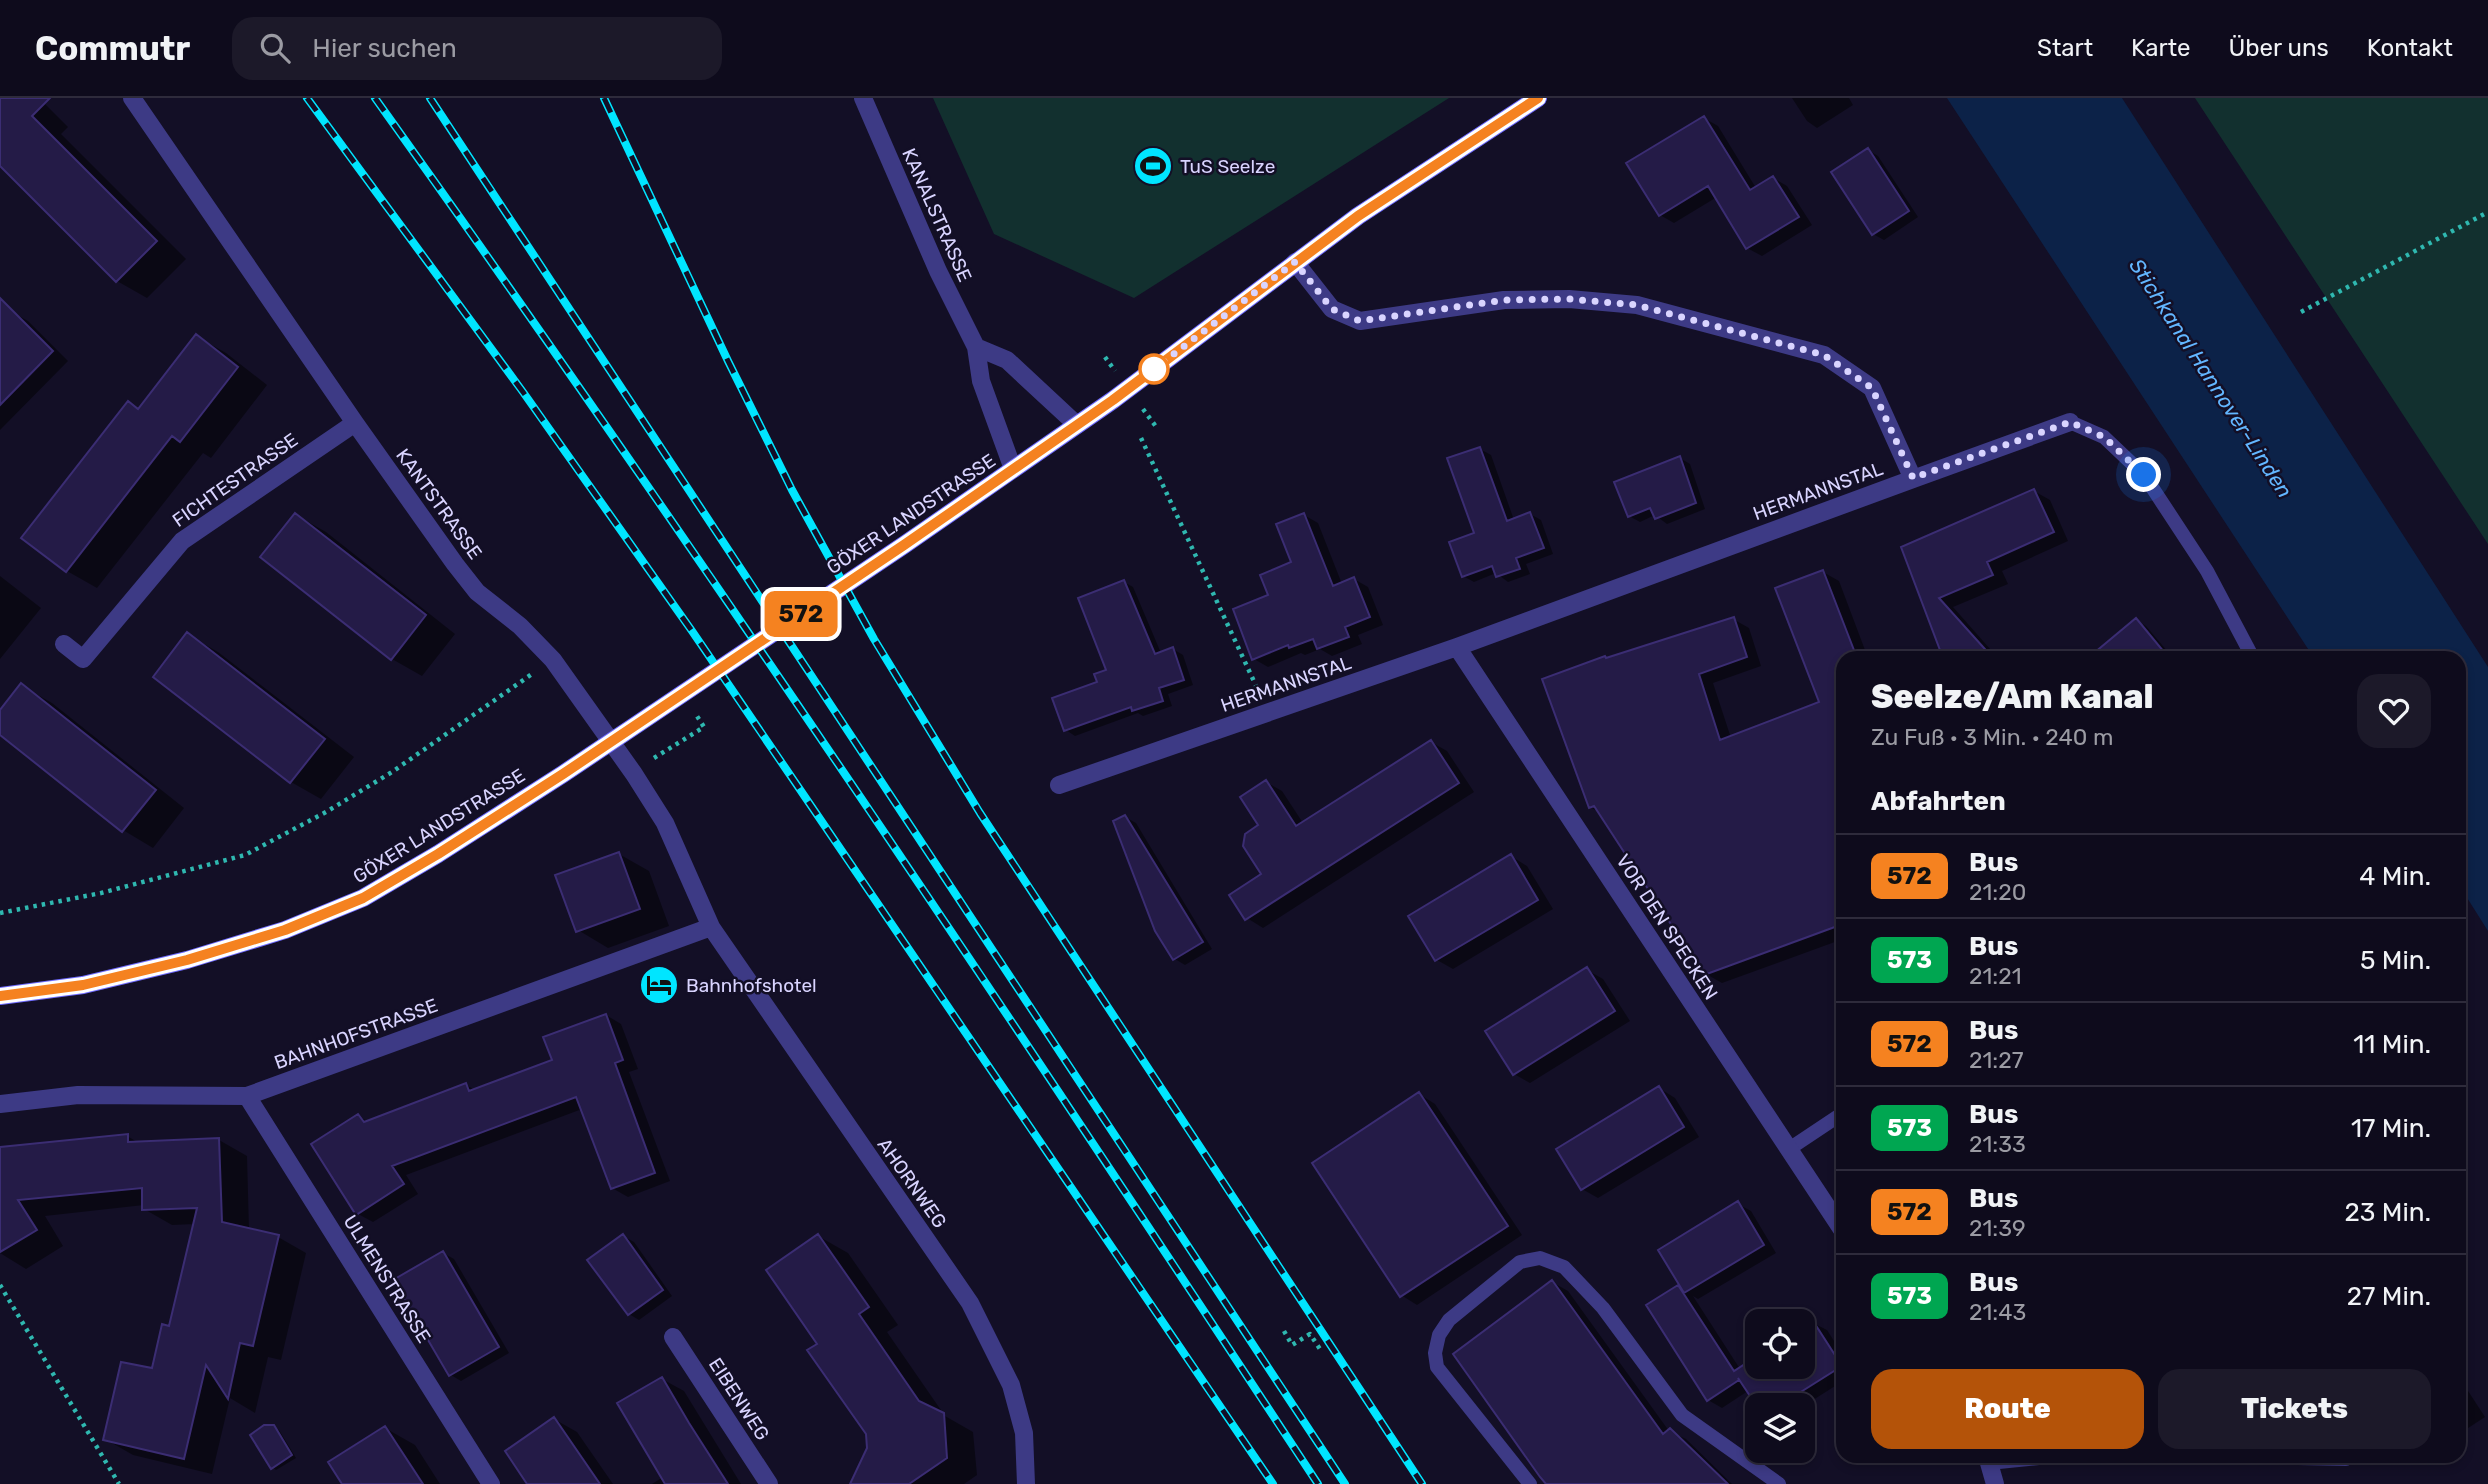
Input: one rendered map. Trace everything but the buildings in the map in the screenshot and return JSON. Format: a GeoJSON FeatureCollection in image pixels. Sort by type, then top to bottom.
{"type":"FeatureCollection","features":[{"type":"Feature","properties":{"kind":"main road","name":"GÖXER LANDSTRASSE"},"geometry":{"type":"LineString","coordinates":[[0,996],[83,985],[187,960],[285,930],[363,898],[438,854],[563,774],[904,545],[1077,425],[1295,262],[1412,179],[1538,98]]}},
{"type":"Feature","properties":{"kind":"street","name":"KANTSTRASSE"},"geometry":{"type":"LineString","coordinates":[[132,98],[355,423],[477,592],[520,626],[553,660],[634,774],[665,823],[711,928]]}},
{"type":"Feature","properties":{"kind":"street","name":"KANALSTRASSE"},"geometry":{"type":"LineString","coordinates":[[863,98],[938,271],[976,347],[981,381],[1013,469]]}},
{"type":"Feature","properties":{"kind":"street","name":"HERMANNSTAL"},"geometry":{"type":"LineString","coordinates":[[1059,785],[1457,647],[1913,478],[1872,388],[1824,355],[1637,305],[1569,299],[1504,300],[1360,321],[1332,309],[1295,262]]}},
{"type":"Feature","properties":{"kind":"street"},"geometry":{"type":"LineString","coordinates":[[976,347],[1007,360],[1077,425]]}},
{"type":"Feature","properties":{"kind":"street"},"geometry":{"type":"LineString","coordinates":[[1913,478],[2070,422]]}},
{"type":"Feature","properties":{"kind":"street","name":"FICHTESTRASSE"},"geometry":{"type":"LineString","coordinates":[[64,643],[83,659],[182,541],[355,423]]}},
{"type":"Feature","properties":{"kind":"street","name":"VOR DEN SPECKEN"},"geometry":{"type":"LineString","coordinates":[[1457,647],[1836,1221]]}},
{"type":"Feature","properties":{"kind":"street","name":"BAHNHOFSTRASSE"},"geometry":{"type":"LineString","coordinates":[[0,1104],[78,1095],[247,1096],[711,928]]}},
{"type":"Feature","properties":{"kind":"street","name":"AHORNWEG"},"geometry":{"type":"LineString","coordinates":[[711,928],[970,1303],[1011,1385],[1024,1433],[1026,1484]]}},
{"type":"Feature","properties":{"kind":"street","name":"ULMENSTRASSE"},"geometry":{"type":"LineString","coordinates":[[247,1096],[491,1484]]}},
{"type":"Feature","properties":{"kind":"street","name":"EIBENWEG"},"geometry":{"type":"LineString","coordinates":[[673,1337],[769,1484]]}},
{"type":"Feature","properties":{"kind":"street"},"geometry":{"type":"LineString","coordinates":[[1989,1463],[1995,1484]]}},
{"type":"Feature","properties":{"kind":"lane"},"geometry":{"type":"LineString","coordinates":[[2070,422],[2104,437],[2144,475],[2207,571],[2249,651]]}},
{"type":"Feature","properties":{"kind":"lane"},"geometry":{"type":"LineString","coordinates":[[1788,1149],[1836,1118]]}},
{"type":"Feature","properties":{"kind":"lane"},"geometry":{"type":"LineString","coordinates":[[1531,1484],[1437,1367],[1435,1353],[1439,1335],[1449,1320],[1520,1262],[1540,1258],[1564,1268],[1603,1308],[1682,1415],[1779,1484]]}},
{"type":"Feature","properties":{"kind":"path"},"geometry":{"type":"LineString","coordinates":[[2301,312],[2488,212]]}},
{"type":"Feature","properties":{"kind":"path"},"geometry":{"type":"LineString","coordinates":[[1141,438],[1268,713]]}},
{"type":"Feature","properties":{"kind":"path"},"geometry":{"type":"LineString","coordinates":[[0,913],[101,893],[245,855],[326,812],[392,772],[553,660]]}},
{"type":"Feature","properties":{"kind":"path"},"geometry":{"type":"LineString","coordinates":[[651,760],[704,727],[684,693]]}},
{"type":"Feature","properties":{"kind":"path"},"geometry":{"type":"LineString","coordinates":[[0,1285],[119,1484]]}},
{"type":"Feature","properties":{"kind":"path"},"geometry":{"type":"LineString","coordinates":[[1284,1331],[1292,1345],[1310,1334],[1322,1352]]}},
{"type":"Feature","properties":{"kind":"green space","name":"TuS Seelze"},"geometry":{"type":"Polygon","coordinates":[[[933,98],[1449,98],[1134,298],[994,234],[933,98]]]}},
{"type":"Feature","properties":{"kind":"green space"},"geometry":{"type":"Polygon","coordinates":[[[2195,98],[2488,98],[2488,544],[2195,98]]]}},
{"type":"Feature","properties":{"kind":"water","name":"Stichkanal Hannover-Linden"},"geometry":{"type":"Polygon","coordinates":[[[1947,98],[2122,98],[2488,667],[2488,931],[2466,896],[2466,651],[2309,651],[1947,98]]]}},
{"type":"Feature","properties":{"kind":"railway"},"geometry":{"type":"LineString","coordinates":[[307,98],[523,392],[692,631],[1273,1484]]}},
{"type":"Feature","properties":{"kind":"railway"},"geometry":{"type":"LineString","coordinates":[[375,98],[616,441],[853,786],[1318,1484]]}},
{"type":"Feature","properties":{"kind":"railway"},"geometry":{"type":"LineString","coordinates":[[430,98],[1345,1484]]}},
{"type":"Feature","properties":{"kind":"railway"},"geometry":{"type":"LineString","coordinates":[[604,98],[792,490],[874,639],[980,813],[1422,1484]]}},
{"type":"Feature","properties":{"kind":"bus line","name":"572"},"geometry":{"type":"LineString","coordinates":[[0,996],[83,985],[187,960],[285,930],[363,898],[438,854],[563,774],[904,545],[1113,400],[1358,216],[1538,98]]}},
{"type":"Feature","properties":{"kind":"place","name":"TuS Seelze"},"geometry":{"type":"Point","coordinates":[1153,166]}},
{"type":"Feature","properties":{"kind":"place","name":"Bahnhofshotel"},"geometry":{"type":"Point","coordinates":[659,985]}},
{"type":"Feature","properties":{"kind":"route"},"geometry":{"type":"LineString","coordinates":[[1154,369],[1295,262],[1332,309],[1360,321],[1504,300],[1569,299],[1637,305],[1824,355],[1872,388],[1913,478],[2070,422],[2104,437],[2144,475]]}}]}
